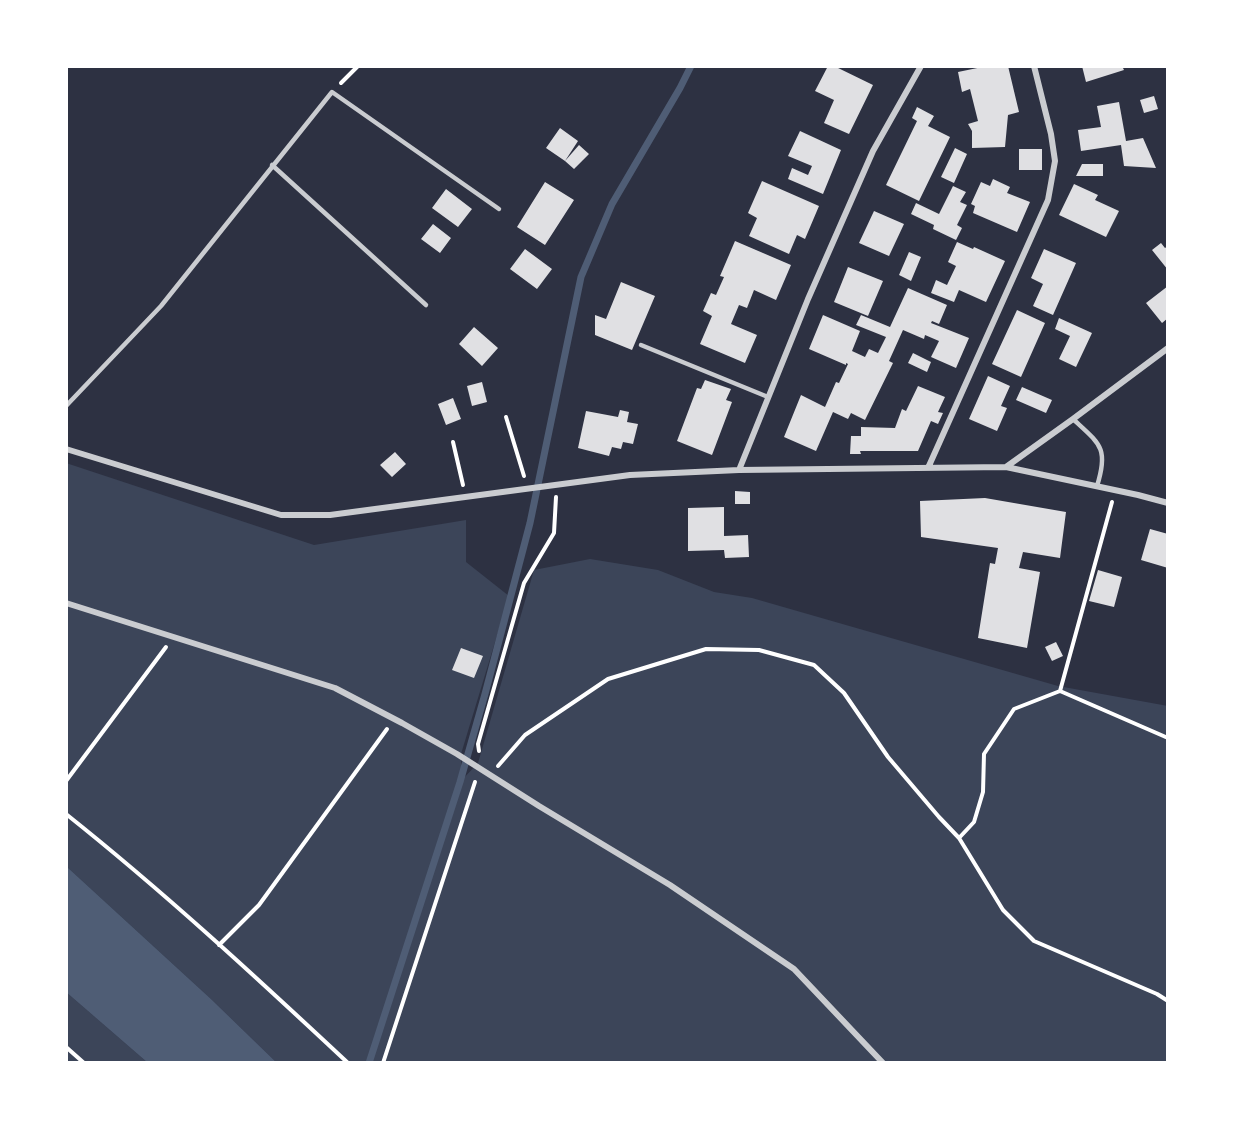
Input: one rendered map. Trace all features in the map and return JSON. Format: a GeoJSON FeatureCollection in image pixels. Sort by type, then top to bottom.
{"type":"FeatureCollection","features":[{"type":"Feature","properties":{"kind":"street"},"geometry":{"type":"LineString","coordinates":[[739,470],[808,299],[873,151],[921,66]]}},
{"type":"Feature","properties":{"kind":"street"},"geometry":{"type":"LineString","coordinates":[[928,468],[1048,200],[1055,161],[1051,134],[1034,66]]}},
{"type":"Feature","properties":{"kind":"street"},"geometry":{"type":"LineString","coordinates":[[1006,467],[1168,348]]}},
{"type":"Feature","properties":{"kind":"street"},"geometry":{"type":"LineString","coordinates":[[66,449],[281,515],[330,515],[630,475],[739,470],[1006,467],[1168,503]]}},
{"type":"Feature","properties":{"kind":"street"},"geometry":{"type":"LineString","coordinates":[[66,603],[335,688],[395,719],[457,754],[670,885],[794,969],[883,1063]]}},
{"type":"Feature","properties":{"kind":"lane"},"geometry":{"type":"LineString","coordinates":[[66,406],[161,306],[332,92],[499,209]]}},
{"type":"Feature","properties":{"kind":"lane"},"geometry":{"type":"LineString","coordinates":[[272,165],[426,305]]}},
{"type":"Feature","properties":{"kind":"lane"},"geometry":{"type":"LineString","coordinates":[[641,345],[768,397]]}},
{"type":"Feature","properties":{"kind":"lane"},"geometry":{"type":"LineString","coordinates":[[1074,419],[1099,442],[1104,466],[1097,486]]}},
{"type":"Feature","properties":{"kind":"path"},"geometry":{"type":"LineString","coordinates":[[332,92],[358,66]]}},
{"type":"Feature","properties":{"kind":"path"},"geometry":{"type":"LineString","coordinates":[[506,417],[528,488]]}},
{"type":"Feature","properties":{"kind":"path"},"geometry":{"type":"LineString","coordinates":[[453,442],[466,496]]}},
{"type":"Feature","properties":{"kind":"path"},"geometry":{"type":"LineString","coordinates":[[383,1063],[477,767],[478,744],[524,583],[554,534],[557,507],[555,484]]}},
{"type":"Feature","properties":{"kind":"path"},"geometry":{"type":"LineString","coordinates":[[1060,691],[1116,490]]}},
{"type":"Feature","properties":{"kind":"path"},"geometry":{"type":"LineString","coordinates":[[66,781],[173,637]]}},
{"type":"Feature","properties":{"kind":"path"},"geometry":{"type":"LineString","coordinates":[[490,776],[525,735],[608,679],[706,649],[759,650],[814,665],[844,693],[888,758],[959,838],[1004,910],[1034,941],[1157,994],[1168,1001]]}},
{"type":"Feature","properties":{"kind":"path"},"geometry":{"type":"LineString","coordinates":[[959,838],[974,822],[983,792],[984,754],[1014,709],[1060,691],[1168,738]]}},
{"type":"Feature","properties":{"kind":"path"},"geometry":{"type":"LineString","coordinates":[[219,945],[259,905],[395,719]]}},
{"type":"Feature","properties":{"kind":"path"},"geometry":{"type":"LineString","coordinates":[[66,814],[117,854],[348,1063]]}},
{"type":"Feature","properties":{"kind":"path"},"geometry":{"type":"LineString","coordinates":[[66,1047],[84,1063]]}},
{"type":"Feature","properties":{"kind":"shaded area"},"geometry":{"type":"Polygon","coordinates":[[[66,463],[314,545],[466,520],[466,562],[509,596],[461,754],[461,781],[478,763],[534,570],[590,559],[658,570],[714,592],[752,598],[1058,686],[1168,706],[1168,1063],[277,1063],[66,866],[66,463]]]}},
{"type":"Feature","properties":{"kind":"shaded area"},"geometry":{"type":"Polygon","coordinates":[[[66,866],[277,1063],[148,1063],[66,992],[66,866]]]}},
{"type":"Feature","properties":{"kind":"shaded area"},"geometry":{"type":"Polygon","coordinates":[[[66,992],[148,1063],[66,1063],[66,992]]]}},
{"type":"Feature","properties":{"kind":"building"},"geometry":{"type":"Polygon","coordinates":[[[828,66],[834,66],[873,85],[849,134],[824,123],[834,100],[815,91],[828,66]]]}},
{"type":"Feature","properties":{"kind":"building"},"geometry":{"type":"Polygon","coordinates":[[[987,66],[1008,66],[1019,112],[1008,115],[1005,147],[972,148],[972,131],[968,124],[978,121],[970,89],[962,92],[958,72],[987,66]]]}},
{"type":"Feature","properties":{"kind":"building"},"geometry":{"type":"Polygon","coordinates":[[[1082,66],[1122,66],[1124,70],[1086,82],[1082,66]]]}},
{"type":"Feature","properties":{"kind":"building"},"geometry":{"type":"Polygon","coordinates":[[[1154,96],[1158,109],[1144,113],[1140,100],[1154,96]]]}},
{"type":"Feature","properties":{"kind":"building"},"geometry":{"type":"Polygon","coordinates":[[[1119,102],[1126,141],[1143,138],[1156,168],[1124,166],[1121,145],[1081,151],[1078,130],[1101,127],[1097,106],[1119,102]]]}},
{"type":"Feature","properties":{"kind":"building"},"geometry":{"type":"Polygon","coordinates":[[[917,107],[934,116],[928,126],[950,137],[919,201],[886,185],[917,121],[912,118],[917,107]]]}},
{"type":"Feature","properties":{"kind":"building"},"geometry":{"type":"Polygon","coordinates":[[[560,128],[578,141],[565,161],[546,148],[560,128]]]}},
{"type":"Feature","properties":{"kind":"building"},"geometry":{"type":"Polygon","coordinates":[[[800,131],[841,150],[823,194],[788,179],[792,168],[808,175],[812,166],[788,156],[800,131]]]}},
{"type":"Feature","properties":{"kind":"building"},"geometry":{"type":"Polygon","coordinates":[[[579,145],[589,154],[574,169],[565,161],[579,145]]]}},
{"type":"Feature","properties":{"kind":"building"},"geometry":{"type":"Polygon","coordinates":[[[955,148],[967,154],[954,183],[941,177],[955,148]]]}},
{"type":"Feature","properties":{"kind":"building"},"geometry":{"type":"Polygon","coordinates":[[[1019,149],[1042,149],[1042,170],[1019,170],[1019,149]]]}},
{"type":"Feature","properties":{"kind":"building"},"geometry":{"type":"Polygon","coordinates":[[[1082,164],[1103,164],[1103,176],[1076,176],[1082,164]]]}},
{"type":"Feature","properties":{"kind":"building"},"geometry":{"type":"Polygon","coordinates":[[[993,179],[1010,187],[1007,193],[1030,202],[1017,232],[973,213],[975,206],[971,204],[981,182],[990,186],[993,179]]]}},
{"type":"Feature","properties":{"kind":"building"},"geometry":{"type":"Polygon","coordinates":[[[762,181],[819,206],[805,239],[797,235],[789,254],[749,236],[757,218],[748,213],[762,181]]]}},
{"type":"Feature","properties":{"kind":"building"},"geometry":{"type":"Polygon","coordinates":[[[545,182],[574,200],[545,245],[517,227],[545,182]]]}},
{"type":"Feature","properties":{"kind":"building"},"geometry":{"type":"Polygon","coordinates":[[[1074,184],[1098,195],[1095,200],[1119,211],[1106,237],[1059,215],[1074,184]]]}},
{"type":"Feature","properties":{"kind":"building"},"geometry":{"type":"Polygon","coordinates":[[[953,186],[966,192],[960,202],[967,205],[957,225],[962,228],[956,240],[933,229],[934,225],[911,214],[916,203],[939,214],[953,186]]]}},
{"type":"Feature","properties":{"kind":"building"},"geometry":{"type":"Polygon","coordinates":[[[446,189],[472,209],[458,227],[432,208],[446,189]]]}},
{"type":"Feature","properties":{"kind":"building"},"geometry":{"type":"Polygon","coordinates":[[[874,211],[904,224],[889,256],[859,243],[874,211]]]}},
{"type":"Feature","properties":{"kind":"building"},"geometry":{"type":"Polygon","coordinates":[[[433,224],[451,238],[440,253],[421,239],[433,224]]]}},
{"type":"Feature","properties":{"kind":"building"},"geometry":{"type":"Polygon","coordinates":[[[735,241],[791,265],[776,300],[754,290],[747,308],[739,305],[731,324],[757,335],[745,363],[700,344],[712,316],[703,311],[711,293],[716,295],[724,277],[720,276],[735,241]]]}},
{"type":"Feature","properties":{"kind":"building"},"geometry":{"type":"Polygon","coordinates":[[[957,242],[1005,261],[986,302],[959,290],[954,302],[931,293],[936,280],[947,285],[956,266],[948,262],[957,242]]]}},
{"type":"Feature","properties":{"kind":"building"},"geometry":{"type":"Polygon","coordinates":[[[1161,243],[1165,248],[1168,246],[1168,270],[1152,250],[1161,243]]]}},
{"type":"Feature","properties":{"kind":"building"},"geometry":{"type":"Polygon","coordinates":[[[525,249],[552,269],[537,289],[510,269],[525,249]]]}},
{"type":"Feature","properties":{"kind":"building"},"geometry":{"type":"Polygon","coordinates":[[[1044,249],[1076,263],[1053,315],[1033,306],[1043,284],[1031,278],[1044,249]]]}},
{"type":"Feature","properties":{"kind":"building"},"geometry":{"type":"Polygon","coordinates":[[[909,252],[921,257],[911,281],[899,275],[909,252]]]}},
{"type":"Feature","properties":{"kind":"building"},"geometry":{"type":"Polygon","coordinates":[[[848,267],[883,281],[868,316],[834,302],[848,267]]]}},
{"type":"Feature","properties":{"kind":"building"},"geometry":{"type":"Polygon","coordinates":[[[621,282],[655,296],[632,350],[595,335],[595,315],[606,319],[621,282]]]}},
{"type":"Feature","properties":{"kind":"building"},"geometry":{"type":"Polygon","coordinates":[[[1168,286],[1168,318],[1162,323],[1146,303],[1168,286]]]}},
{"type":"Feature","properties":{"kind":"building"},"geometry":{"type":"Polygon","coordinates":[[[908,288],[947,305],[939,324],[932,321],[931,323],[969,338],[956,368],[931,357],[939,341],[925,335],[924,339],[903,330],[889,361],[893,363],[865,420],[851,413],[848,419],[833,412],[816,451],[784,437],[801,395],[825,407],[836,382],[839,383],[848,364],[809,349],[823,315],[860,331],[852,351],[865,357],[869,349],[878,353],[886,337],[856,325],[861,315],[890,327],[908,288]]]}},
{"type":"Feature","properties":{"kind":"building"},"geometry":{"type":"Polygon","coordinates":[[[1017,310],[1045,323],[1021,377],[992,364],[1017,310]]]}},
{"type":"Feature","properties":{"kind":"building"},"geometry":{"type":"Polygon","coordinates":[[[1059,318],[1092,333],[1076,367],[1059,359],[1070,336],[1055,329],[1059,318]]]}},
{"type":"Feature","properties":{"kind":"building"},"geometry":{"type":"Polygon","coordinates":[[[474,327],[498,348],[482,366],[459,344],[474,327]]]}},
{"type":"Feature","properties":{"kind":"building"},"geometry":{"type":"Polygon","coordinates":[[[913,353],[931,362],[927,372],[908,363],[913,353]]]}},
{"type":"Feature","properties":{"kind":"building"},"geometry":{"type":"Polygon","coordinates":[[[988,376],[1010,386],[1001,406],[1007,408],[997,431],[969,419],[988,376]]]}},
{"type":"Feature","properties":{"kind":"building"},"geometry":{"type":"Polygon","coordinates":[[[705,380],[731,389],[726,400],[732,402],[712,455],[677,441],[697,388],[701,389],[705,380]]]}},
{"type":"Feature","properties":{"kind":"building"},"geometry":{"type":"Polygon","coordinates":[[[482,382],[487,402],[472,406],[467,386],[482,382]]]}},
{"type":"Feature","properties":{"kind":"building"},"geometry":{"type":"Polygon","coordinates":[[[918,386],[945,397],[938,412],[943,413],[938,424],[931,421],[918,451],[860,451],[861,454],[850,454],[851,436],[861,436],[861,427],[895,428],[902,409],[906,411],[918,386]]]}},
{"type":"Feature","properties":{"kind":"building"},"geometry":{"type":"Polygon","coordinates":[[[1022,387],[1052,400],[1046,413],[1016,400],[1022,387]]]}},
{"type":"Feature","properties":{"kind":"building"},"geometry":{"type":"Polygon","coordinates":[[[453,398],[461,419],[446,425],[438,404],[453,398]]]}},
{"type":"Feature","properties":{"kind":"building"},"geometry":{"type":"Polygon","coordinates":[[[620,410],[629,412],[627,422],[638,424],[633,444],[623,442],[621,449],[612,447],[609,456],[578,448],[586,411],[618,417],[620,410]]]}},
{"type":"Feature","properties":{"kind":"building"},"geometry":{"type":"Polygon","coordinates":[[[395,452],[406,464],[392,477],[380,465],[395,452]]]}},
{"type":"Feature","properties":{"kind":"building"},"geometry":{"type":"Polygon","coordinates":[[[735,491],[750,492],[750,504],[735,504],[735,491]]]}},
{"type":"Feature","properties":{"kind":"building"},"geometry":{"type":"Polygon","coordinates":[[[985,498],[1066,512],[1060,558],[1023,552],[1019,568],[1040,572],[1027,648],[978,638],[990,563],[995,564],[998,548],[921,537],[920,501],[985,498]]]}},
{"type":"Feature","properties":{"kind":"building"},"geometry":{"type":"Polygon","coordinates":[[[724,507],[724,536],[748,535],[749,557],[725,558],[724,550],[688,551],[688,508],[724,507]]]}},
{"type":"Feature","properties":{"kind":"building"},"geometry":{"type":"Polygon","coordinates":[[[1150,529],[1168,534],[1168,568],[1141,560],[1150,529]]]}},
{"type":"Feature","properties":{"kind":"building"},"geometry":{"type":"Polygon","coordinates":[[[1098,570],[1122,577],[1114,607],[1089,601],[1098,570]]]}},
{"type":"Feature","properties":{"kind":"building"},"geometry":{"type":"Polygon","coordinates":[[[1056,642],[1063,656],[1052,661],[1045,647],[1056,642]]]}},
{"type":"Feature","properties":{"kind":"building"},"geometry":{"type":"Polygon","coordinates":[[[461,648],[483,656],[474,678],[452,670],[461,648]]]}},
{"type":"Feature","properties":{"kind":"waterway"},"geometry":{"type":"LineString","coordinates":[[369,1063],[460,782],[485,694],[530,523],[581,277],[612,204],[691,66]]}}]}
